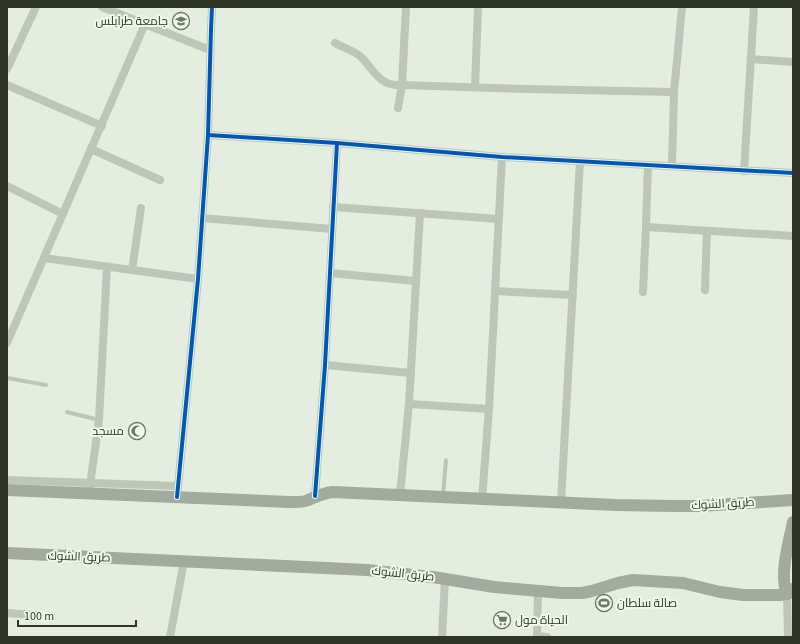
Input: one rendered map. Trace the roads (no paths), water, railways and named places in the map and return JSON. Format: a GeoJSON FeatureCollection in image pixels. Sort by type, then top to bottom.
{"type":"FeatureCollection","features":[{"type":"Feature","properties":{"kind":"main road","name":"طريق الشوك"},"geometry":{"type":"LineString","coordinates":[[7,490],[89,488],[177,492],[299,502],[321,494],[333,492],[645,506],[700,506],[793,500]]}},
{"type":"Feature","properties":{"kind":"main road"},"geometry":{"type":"LineString","coordinates":[[791,593],[784,586],[784,578],[788,544],[793,522]]}},
{"type":"Feature","properties":{"kind":"main road","name":"طريق الشوك"},"geometry":{"type":"LineString","coordinates":[[7,553],[366,570],[445,579],[494,587],[562,594],[582,593],[626,581],[643,580],[683,583],[731,594],[774,595],[791,593]]}},
{"type":"Feature","properties":{"kind":"street"},"geometry":{"type":"LineString","coordinates":[[7,69],[36,7]]}},
{"type":"Feature","properties":{"kind":"street"},"geometry":{"type":"LineString","coordinates":[[102,7],[210,50]]}},
{"type":"Feature","properties":{"kind":"street"},"geometry":{"type":"LineString","coordinates":[[177,492],[198,278],[208,135],[212,7]]}},
{"type":"Feature","properties":{"kind":"street"},"geometry":{"type":"LineString","coordinates":[[398,108],[402,85],[406,7]]}},
{"type":"Feature","properties":{"kind":"street"},"geometry":{"type":"LineString","coordinates":[[475,87],[478,7]]}},
{"type":"Feature","properties":{"kind":"street"},"geometry":{"type":"LineString","coordinates":[[672,166],[674,92],[682,7]]}},
{"type":"Feature","properties":{"kind":"street"},"geometry":{"type":"LineString","coordinates":[[744,171],[754,7]]}},
{"type":"Feature","properties":{"kind":"street"},"geometry":{"type":"LineString","coordinates":[[7,343],[145,24]]}},
{"type":"Feature","properties":{"kind":"street"},"geometry":{"type":"LineString","coordinates":[[335,44],[359,56],[381,79],[395,85],[674,92]]}},
{"type":"Feature","properties":{"kind":"street"},"geometry":{"type":"LineString","coordinates":[[751,59],[793,62]]}},
{"type":"Feature","properties":{"kind":"street"},"geometry":{"type":"LineString","coordinates":[[7,85],[102,126]]}},
{"type":"Feature","properties":{"kind":"street"},"geometry":{"type":"LineString","coordinates":[[208,135],[337,143],[502,157],[793,173]]}},
{"type":"Feature","properties":{"kind":"street"},"geometry":{"type":"LineString","coordinates":[[315,496],[325,365],[337,143]]}},
{"type":"Feature","properties":{"kind":"street"},"geometry":{"type":"LineString","coordinates":[[92,149],[160,180]]}},
{"type":"Feature","properties":{"kind":"street"},"geometry":{"type":"LineString","coordinates":[[482,499],[490,410],[502,157]]}},
{"type":"Feature","properties":{"kind":"street"},"geometry":{"type":"LineString","coordinates":[[561,502],[580,161]]}},
{"type":"Feature","properties":{"kind":"street"},"geometry":{"type":"LineString","coordinates":[[643,292],[648,165]]}},
{"type":"Feature","properties":{"kind":"street"},"geometry":{"type":"LineString","coordinates":[[7,186],[63,214]]}},
{"type":"Feature","properties":{"kind":"street"},"geometry":{"type":"LineString","coordinates":[[334,207],[499,219]]}},
{"type":"Feature","properties":{"kind":"street"},"geometry":{"type":"LineString","coordinates":[[132,270],[142,208]]}},
{"type":"Feature","properties":{"kind":"street"},"geometry":{"type":"LineString","coordinates":[[400,495],[409,404],[420,213]]}},
{"type":"Feature","properties":{"kind":"street"},"geometry":{"type":"LineString","coordinates":[[202,218],[332,229]]}},
{"type":"Feature","properties":{"kind":"street"},"geometry":{"type":"LineString","coordinates":[[646,227],[793,236]]}},
{"type":"Feature","properties":{"kind":"street"},"geometry":{"type":"LineString","coordinates":[[705,290],[707,231]]}},
{"type":"Feature","properties":{"kind":"street"},"geometry":{"type":"LineString","coordinates":[[44,258],[198,278]]}},
{"type":"Feature","properties":{"kind":"street"},"geometry":{"type":"LineString","coordinates":[[7,480],[89,488],[99,420],[107,267]]}},
{"type":"Feature","properties":{"kind":"street"},"geometry":{"type":"LineString","coordinates":[[330,273],[416,281]]}},
{"type":"Feature","properties":{"kind":"street"},"geometry":{"type":"LineString","coordinates":[[495,291],[573,295]]}},
{"type":"Feature","properties":{"kind":"street"},"geometry":{"type":"LineString","coordinates":[[325,365],[411,373]]}},
{"type":"Feature","properties":{"kind":"street"},"geometry":{"type":"LineString","coordinates":[[409,404],[490,410]]}},
{"type":"Feature","properties":{"kind":"street"},"geometry":{"type":"LineString","coordinates":[[170,637],[184,561]]}},
{"type":"Feature","properties":{"kind":"street"},"geometry":{"type":"LineString","coordinates":[[442,637],[445,579]]}},
{"type":"Feature","properties":{"kind":"street"},"geometry":{"type":"LineString","coordinates":[[538,591],[537,636],[547,637]]}},
{"type":"Feature","properties":{"kind":"street"},"geometry":{"type":"LineString","coordinates":[[788,637],[791,593]]}},
{"type":"Feature","properties":{"kind":"street"},"geometry":{"type":"LineString","coordinates":[[7,613],[35,615]]}},
{"type":"Feature","properties":{"kind":"lane"},"geometry":{"type":"LineString","coordinates":[[7,378],[46,385]]}},
{"type":"Feature","properties":{"kind":"lane"},"geometry":{"type":"LineString","coordinates":[[67,412],[99,420]]}},
{"type":"Feature","properties":{"kind":"lane"},"geometry":{"type":"LineString","coordinates":[[443,497],[446,460]]}},
{"type":"Feature","properties":{"kind":"place","name":"جامعة طرابلس"},"geometry":{"type":"Point","coordinates":[181,21]}},
{"type":"Feature","properties":{"kind":"place","name":"مسجد"},"geometry":{"type":"Point","coordinates":[137,431]}},
{"type":"Feature","properties":{"kind":"place","name":"صالة سلطان"},"geometry":{"type":"Point","coordinates":[604,603]}},
{"type":"Feature","properties":{"kind":"place","name":"الحياة مول"},"geometry":{"type":"Point","coordinates":[502,620]}}]}
